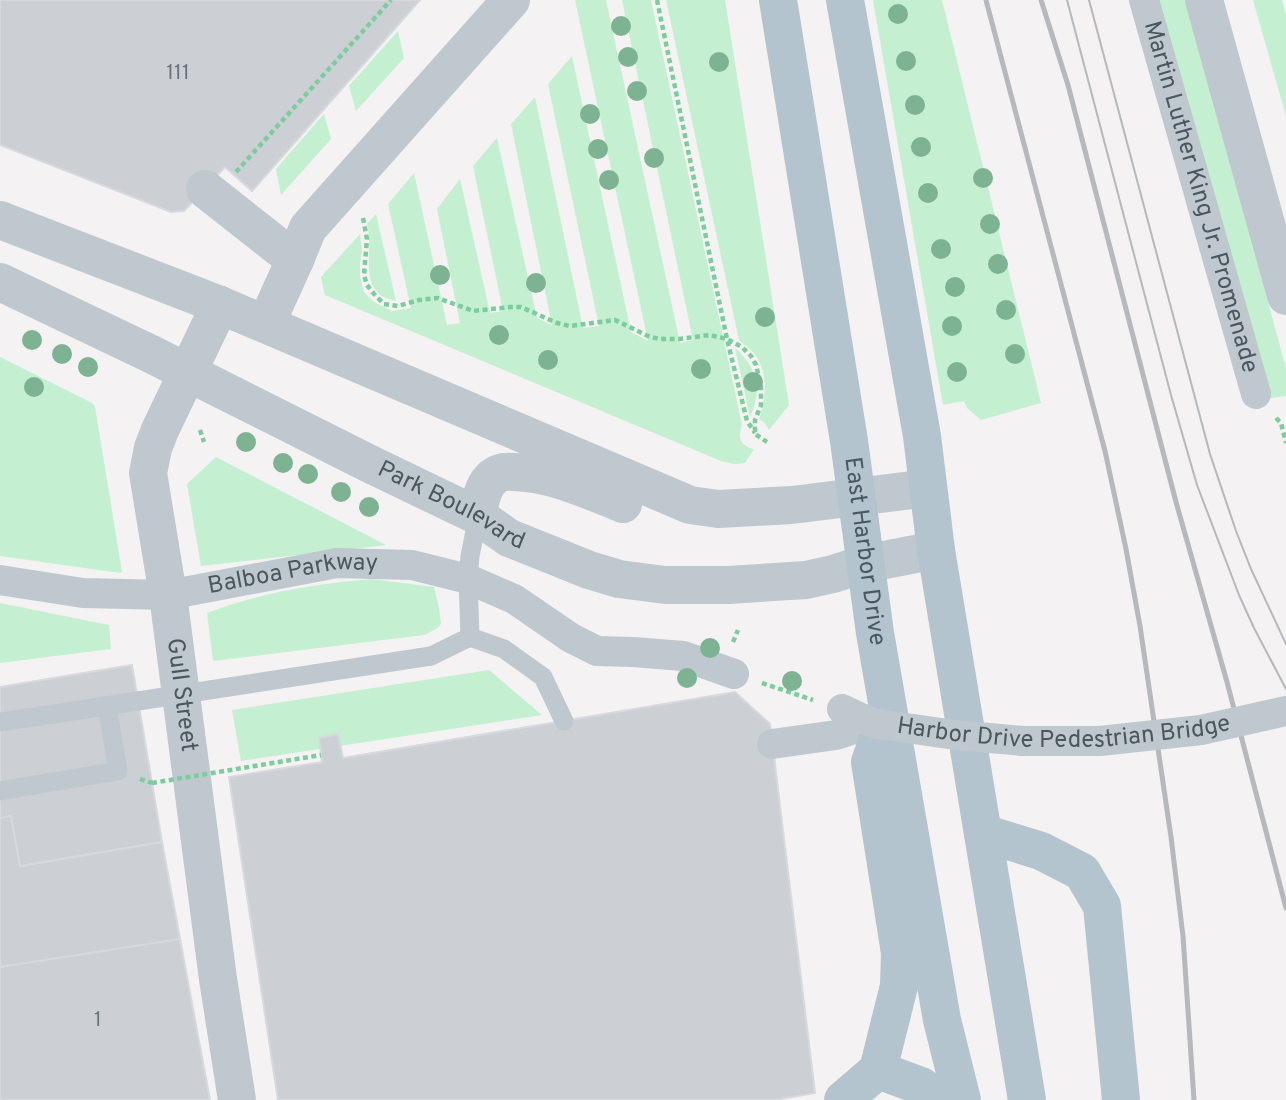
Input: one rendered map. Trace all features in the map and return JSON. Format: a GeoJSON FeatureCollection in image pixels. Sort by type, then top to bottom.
{"type":"FeatureCollection","features":[{"type":"Feature","properties":{"kind":"main road","name":"East Harbor Drive"},"geometry":{"type":"LineString","coordinates":[[778,0],[849,441],[881,716],[942,1020],[962,1100]]}},
{"type":"Feature","properties":{"kind":"main road"},"geometry":{"type":"LineString","coordinates":[[845,0],[922,436],[936,550],[1027,1100]]}},
{"type":"Feature","properties":{"kind":"main road"},"geometry":{"type":"LineString","coordinates":[[843,1100],[878,1070],[899,986],[900,953],[870,762],[881,716]]}},
{"type":"Feature","properties":{"kind":"main road"},"geometry":{"type":"LineString","coordinates":[[983,833],[1041,851],[1082,872],[1102,906],[1121,1100]]}},
{"type":"Feature","properties":{"kind":"main road"},"geometry":{"type":"LineString","coordinates":[[878,1070],[921,1086],[938,1100]]}},
{"type":"Feature","properties":{"kind":"street"},"geometry":{"type":"LineString","coordinates":[[266,324],[308,228],[511,0]]}},
{"type":"Feature","properties":{"kind":"street","name":"Martin Luther King Jr. Promenade"},"geometry":{"type":"LineString","coordinates":[[1144,0],[1256,394]]}},
{"type":"Feature","properties":{"kind":"street"},"geometry":{"type":"LineString","coordinates":[[1205,0],[1286,296]]}},
{"type":"Feature","properties":{"kind":"street"},"geometry":{"type":"LineString","coordinates":[[219,182],[295,260]]}},
{"type":"Feature","properties":{"kind":"street"},"geometry":{"type":"LineString","coordinates":[[0,220],[266,324],[690,505],[729,509],[792,505],[928,488]]}},
{"type":"Feature","properties":{"kind":"street","name":"Park Boulevard"},"geometry":{"type":"LineString","coordinates":[[0,282],[478,516],[509,538],[619,579],[665,585],[728,585],[798,580],[936,550]]}},
{"type":"Feature","properties":{"kind":"street","name":"Gull Street"},"geometry":{"type":"LineString","coordinates":[[220,305],[160,430],[148,473],[168,595],[218,979],[237,1100]]}},
{"type":"Feature","properties":{"kind":"street"},"geometry":{"type":"LineString","coordinates":[[478,516],[480,498],[486,485],[505,471],[529,472],[580,487],[635,510],[652,512],[690,505]]}},
{"type":"Feature","properties":{"kind":"street","name":"Balboa Parkway"},"geometry":{"type":"LineString","coordinates":[[0,580],[83,593],[168,595],[337,563],[412,565],[468,579],[514,598],[571,638],[597,651],[683,656],[734,674]]}},
{"type":"Feature","properties":{"kind":"street","name":"Harbor Drive Pedestrian Bridge"},"geometry":{"type":"LineString","coordinates":[[842,709],[955,735],[1010,740],[1100,741],[1201,730],[1286,711]]}},
{"type":"Feature","properties":{"kind":"street"},"geometry":{"type":"LineString","coordinates":[[772,744],[836,735],[881,716]]}},
{"type":"Feature","properties":{"kind":"lane"},"geometry":{"type":"LineString","coordinates":[[470,637],[468,579],[478,516]]}},
{"type":"Feature","properties":{"kind":"lane"},"geometry":{"type":"LineString","coordinates":[[0,722],[431,656],[470,637],[504,649],[542,677],[564,721]]}},
{"type":"Feature","properties":{"kind":"lane"},"geometry":{"type":"LineString","coordinates":[[0,791],[118,771],[107,706]]}},
{"type":"Feature","properties":{"kind":"path"},"geometry":{"type":"LineString","coordinates":[[219,182],[391,0]]}},
{"type":"Feature","properties":{"kind":"path"},"geometry":{"type":"LineString","coordinates":[[657,0],[727,339],[747,421],[755,434],[767,442]]}},
{"type":"Feature","properties":{"kind":"path"},"geometry":{"type":"LineString","coordinates":[[349,181],[365,225],[367,239],[363,275],[374,294],[384,304],[398,306],[438,298],[473,311],[521,307],[570,326],[615,320],[659,339],[710,335],[727,339],[742,347],[756,365],[761,386],[761,405],[755,420],[755,434]]}},
{"type":"Feature","properties":{"kind":"path"},"geometry":{"type":"LineString","coordinates":[[734,674],[842,709]]}},
{"type":"Feature","properties":{"kind":"path"},"geometry":{"type":"LineString","coordinates":[[152,783],[321,755]]}},
{"type":"Feature","properties":{"kind":"green space"},"geometry":{"type":"Polygon","coordinates":[[[575,0],[606,0],[680,343],[693,340],[622,0],[651,0],[742,425],[740,438],[746,446],[754,449],[745,463],[721,461],[325,295],[321,277],[360,234],[360,277],[364,292],[374,302],[392,311],[411,308],[388,204],[414,173],[447,325],[460,323],[437,209],[460,179],[490,313],[503,311],[473,166],[497,138],[537,318],[552,325],[511,124],[535,97],[583,328],[599,326],[548,84],[572,56],[631,332],[648,341],[575,0]]]}},
{"type":"Feature","properties":{"kind":"green space"},"geometry":{"type":"Polygon","coordinates":[[[666,0],[725,0],[789,405],[769,430],[759,419],[765,393],[761,366],[758,358],[739,340],[666,0]]]}},
{"type":"Feature","properties":{"kind":"green space"},"geometry":{"type":"Polygon","coordinates":[[[873,0],[942,0],[1041,403],[981,420],[967,408],[964,401],[943,405],[873,0]]]}},
{"type":"Feature","properties":{"kind":"green space"},"geometry":{"type":"Polygon","coordinates":[[[1131,0],[1185,0],[1286,368],[1286,396],[1247,401],[1131,0]]]}},
{"type":"Feature","properties":{"kind":"green space"},"geometry":{"type":"Polygon","coordinates":[[[1253,0],[1282,0],[1286,15],[1286,116],[1253,0]]]}},
{"type":"Feature","properties":{"kind":"green space"},"geometry":{"type":"Polygon","coordinates":[[[398,31],[404,58],[356,111],[349,86],[398,31]]]}},
{"type":"Feature","properties":{"kind":"green space"},"geometry":{"type":"Polygon","coordinates":[[[324,114],[331,139],[281,195],[276,169],[324,114]]]}},
{"type":"Feature","properties":{"kind":"green space"},"geometry":{"type":"Polygon","coordinates":[[[376,214],[396,301],[383,297],[375,290],[371,281],[367,224],[376,214]]]}},
{"type":"Feature","properties":{"kind":"green space"},"geometry":{"type":"Polygon","coordinates":[[[735,348],[748,363],[756,379],[756,397],[750,417],[735,348]]]}},
{"type":"Feature","properties":{"kind":"green space"},"geometry":{"type":"Polygon","coordinates":[[[0,357],[92,403],[95,407],[122,572],[0,556],[0,357]]]}},
{"type":"Feature","properties":{"kind":"green space"},"geometry":{"type":"Polygon","coordinates":[[[216,457],[386,545],[201,566],[187,484],[216,457]]]}},
{"type":"Feature","properties":{"kind":"green space"},"geometry":{"type":"Polygon","coordinates":[[[371,579],[434,587],[441,624],[424,635],[213,661],[207,613],[288,590],[371,579]]]}},
{"type":"Feature","properties":{"kind":"green space"},"geometry":{"type":"Polygon","coordinates":[[[0,603],[109,625],[111,649],[0,663],[0,603]]]}},
{"type":"Feature","properties":{"kind":"green space"},"geometry":{"type":"Polygon","coordinates":[[[489,670],[542,715],[241,761],[232,710],[489,670]]]}},
{"type":"Feature","properties":{"kind":"building"},"geometry":{"type":"Polygon","coordinates":[[[0,0],[420,0],[252,191],[225,167],[184,211],[171,212],[0,145],[0,0]]]}},
{"type":"Feature","properties":{"kind":"building"},"geometry":{"type":"Polygon","coordinates":[[[132,665],[162,842],[20,866],[11,816],[0,818],[0,687],[132,665]]]}},
{"type":"Feature","properties":{"kind":"building"},"geometry":{"type":"Polygon","coordinates":[[[735,692],[770,724],[815,1093],[775,1100],[278,1100],[229,777],[322,762],[319,738],[338,734],[343,758],[735,692]]]}},
{"type":"Feature","properties":{"kind":"building"},"geometry":{"type":"Polygon","coordinates":[[[11,816],[20,866],[162,842],[210,1100],[0,1100],[0,818],[11,816]]]}},
{"type":"Feature","properties":{"kind":"building"},"geometry":{"type":"Polygon","coordinates":[[[11,816],[20,866],[162,842],[180,939],[0,967],[0,818],[11,816]]]}},
{"type":"Feature","properties":{"kind":"tram line"},"geometry":{"type":"LineString","coordinates":[[1067,0],[1197,485],[1239,595],[1286,689]]}},
{"type":"Feature","properties":{"kind":"tram line"},"geometry":{"type":"LineString","coordinates":[[1089,0],[1210,454],[1251,569],[1286,644]]}},
{"type":"Feature","properties":{"kind":"railway"},"geometry":{"type":"LineString","coordinates":[[986,0],[1105,451],[1126,549],[1171,837],[1183,936],[1194,1100]]}},
{"type":"Feature","properties":{"kind":"railway"},"geometry":{"type":"LineString","coordinates":[[1041,0],[1068,85],[1176,502],[1227,682],[1286,908]]}}]}
